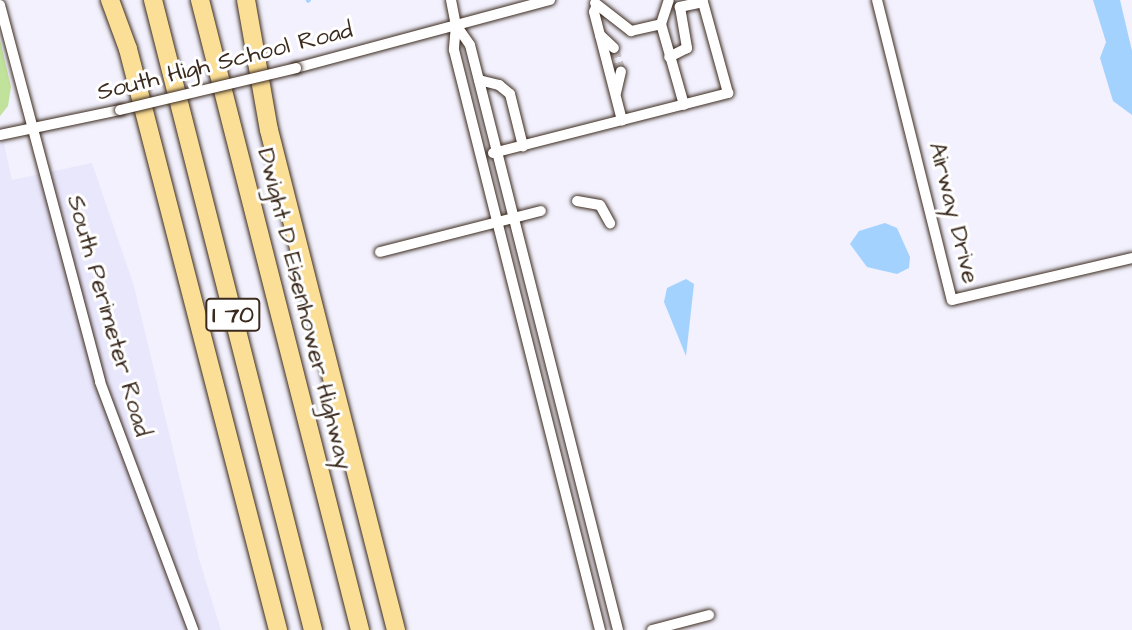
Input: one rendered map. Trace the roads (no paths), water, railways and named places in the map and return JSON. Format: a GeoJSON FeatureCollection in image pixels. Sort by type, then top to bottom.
{"type":"FeatureCollection","features":[{"type":"Feature","properties":{"kind":"highway"},"geometry":{"type":"LineString","coordinates":[[110,0],[128,49],[278,630]]}},
{"type":"Feature","properties":{"kind":"highway","name":"I 70"},"geometry":{"type":"LineString","coordinates":[[153,0],[313,630]]}},
{"type":"Feature","properties":{"kind":"highway","name":"Dwight D Eisenhower Highway"},"geometry":{"type":"LineString","coordinates":[[200,0],[360,630]]}},
{"type":"Feature","properties":{"kind":"highway"},"geometry":{"type":"LineString","coordinates":[[246,0],[261,97],[396,630]]}},
{"type":"Feature","properties":{"kind":"street"},"geometry":{"type":"LineString","coordinates":[[451,0],[456,25],[454,50],[600,630]]}},
{"type":"Feature","properties":{"kind":"street","name":"South High School Road"},"geometry":{"type":"LineString","coordinates":[[0,135],[120,110],[296,68],[550,0]]}},
{"type":"Feature","properties":{"kind":"street"},"geometry":{"type":"LineString","coordinates":[[669,0],[661,24],[684,105]]}},
{"type":"Feature","properties":{"kind":"street","name":"Airway Drive"},"geometry":{"type":"LineString","coordinates":[[877,0],[952,300],[1132,258]]}},
{"type":"Feature","properties":{"kind":"street"},"geometry":{"type":"LineString","coordinates":[[480,157],[728,93],[706,6],[698,1],[680,7],[687,48],[669,57]]}},
{"type":"Feature","properties":{"kind":"street"},"geometry":{"type":"LineString","coordinates":[[596,3],[631,31],[661,24]]}},
{"type":"Feature","properties":{"kind":"street"},"geometry":{"type":"LineString","coordinates":[[596,3],[600,35],[622,120]]}},
{"type":"Feature","properties":{"kind":"street"},"geometry":{"type":"LineString","coordinates":[[0,5],[34,128]]}},
{"type":"Feature","properties":{"kind":"street"},"geometry":{"type":"LineString","coordinates":[[456,25],[470,45],[618,630]]}},
{"type":"Feature","properties":{"kind":"street"},"geometry":{"type":"LineString","coordinates":[[600,35],[614,48]]}},
{"type":"Feature","properties":{"kind":"street"},"geometry":{"type":"LineString","coordinates":[[615,95],[621,72]]}},
{"type":"Feature","properties":{"kind":"street"},"geometry":{"type":"LineString","coordinates":[[479,80],[499,85],[510,94],[523,146]]}},
{"type":"Feature","properties":{"kind":"street","name":"South Perimeter Road"},"geometry":{"type":"LineString","coordinates":[[34,128],[100,382],[193,630]]}},
{"type":"Feature","properties":{"kind":"street"},"geometry":{"type":"LineString","coordinates":[[578,201],[600,205],[610,223]]}},
{"type":"Feature","properties":{"kind":"street"},"geometry":{"type":"LineString","coordinates":[[380,253],[541,211]]}},
{"type":"Feature","properties":{"kind":"street"},"geometry":{"type":"LineString","coordinates":[[652,630],[709,615]]}},
{"type":"Feature","properties":{"kind":"water"},"geometry":{"type":"Polygon","coordinates":[[[1093,0],[1120,0],[1132,51],[1132,115],[1113,101],[1100,58],[1106,42],[1093,0]]]}},
{"type":"Feature","properties":{"kind":"water"},"geometry":{"type":"Polygon","coordinates":[[[885,223],[897,228],[910,257],[909,268],[897,274],[867,267],[850,244],[859,231],[885,223]]]}},
{"type":"Feature","properties":{"kind":"water"},"geometry":{"type":"Polygon","coordinates":[[[686,279],[694,284],[686,356],[664,302],[667,288],[686,279]]]}},
{"type":"Feature","properties":{"kind":"tunnel"},"geometry":{"type":"LineString","coordinates":[[614,48],[621,72]]}}]}
